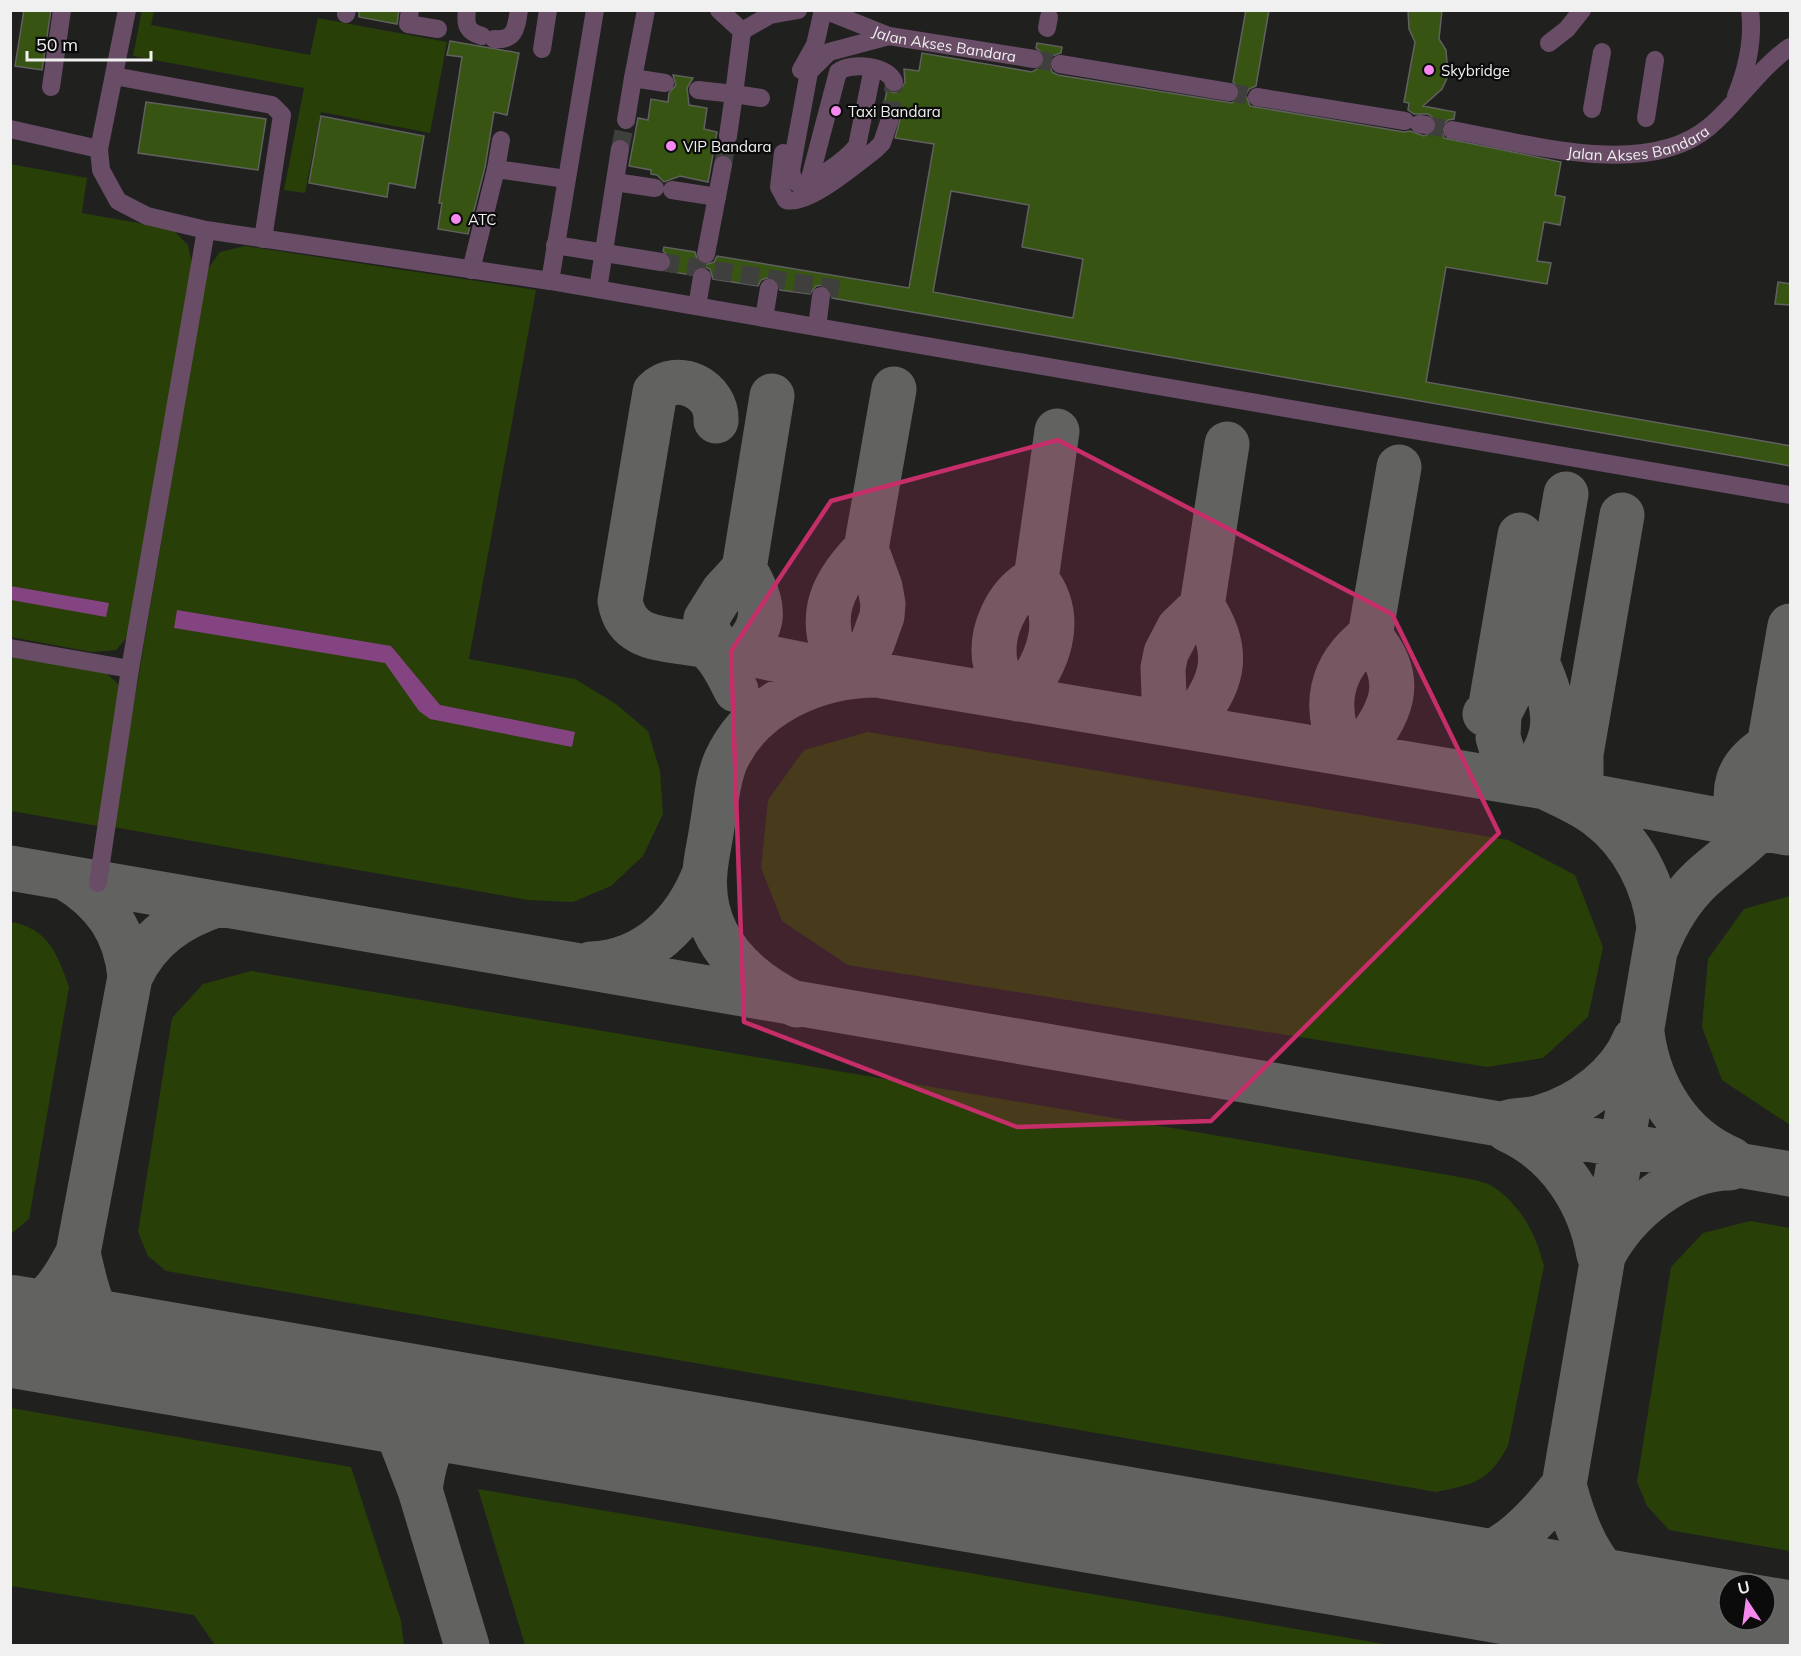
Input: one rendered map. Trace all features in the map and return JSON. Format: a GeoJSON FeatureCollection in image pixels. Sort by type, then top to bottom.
{"type":"FeatureCollection","features":[{"type":"Feature","properties":{"kind":"street"},"geometry":{"type":"LineString","coordinates":[[51,87],[62,10]]}},
{"type":"Feature","properties":{"kind":"street"},"geometry":{"type":"LineString","coordinates":[[127,10],[99,148],[101,170],[117,201],[147,216],[207,230],[598,289],[1791,495]]}},
{"type":"Feature","properties":{"kind":"street"},"geometry":{"type":"LineString","coordinates":[[410,10],[408,24],[438,28]]}},
{"type":"Feature","properties":{"kind":"street"},"geometry":{"type":"LineString","coordinates":[[467,10],[467,27],[471,33],[506,40],[516,30],[519,10]]}},
{"type":"Feature","properties":{"kind":"street"},"geometry":{"type":"LineString","coordinates":[[542,49],[548,10]]}},
{"type":"Feature","properties":{"kind":"street"},"geometry":{"type":"LineString","coordinates":[[550,281],[595,10]]}},
{"type":"Feature","properties":{"kind":"street"},"geometry":{"type":"LineString","coordinates":[[626,120],[646,10]]}},
{"type":"Feature","properties":{"kind":"street"},"geometry":{"type":"LineString","coordinates":[[719,10],[742,31]]}},
{"type":"Feature","properties":{"kind":"street"},"geometry":{"type":"LineString","coordinates":[[742,31],[770,15],[798,10]]}},
{"type":"Feature","properties":{"kind":"street"},"geometry":{"type":"LineString","coordinates":[[824,10],[815,45],[801,70],[786,134],[779,178],[781,194],[786,200],[795,203],[810,196],[875,150],[882,143],[890,119]]}},
{"type":"Feature","properties":{"kind":"street","name":"Jalan Akses Bandara"},"geometry":{"type":"LineString","coordinates":[[824,10],[889,36],[1034,59]]}},
{"type":"Feature","properties":{"kind":"street"},"geometry":{"type":"LineString","coordinates":[[1550,43],[1567,29],[1582,10]]}},
{"type":"Feature","properties":{"kind":"street"},"geometry":{"type":"LineString","coordinates":[[1731,107],[1748,63],[1751,32],[1750,10]]}},
{"type":"Feature","properties":{"kind":"street"},"geometry":{"type":"LineString","coordinates":[[728,136],[742,31]]}},
{"type":"Feature","properties":{"kind":"street"},"geometry":{"type":"LineString","coordinates":[[873,68],[857,146],[850,154],[809,182],[800,185],[793,180],[791,170],[809,72],[829,52],[889,36]]}},
{"type":"Feature","properties":{"kind":"street","name":"Jalan Akses Bandara"},"geometry":{"type":"LineString","coordinates":[[1452,130],[1603,155],[1642,155],[1680,145],[1707,129],[1731,107],[1772,62],[1791,47]]}},
{"type":"Feature","properties":{"kind":"street"},"geometry":{"type":"LineString","coordinates":[[1592,109],[1602,52]]}},
{"type":"Feature","properties":{"kind":"street"},"geometry":{"type":"LineString","coordinates":[[1646,118],[1655,60]]}},
{"type":"Feature","properties":{"kind":"street"},"geometry":{"type":"LineString","coordinates":[[1060,64],[1229,92]]}},
{"type":"Feature","properties":{"kind":"street"},"geometry":{"type":"LineString","coordinates":[[809,182],[838,72],[848,67],[873,68],[884,71],[894,82]]}},
{"type":"Feature","properties":{"kind":"street"},"geometry":{"type":"LineString","coordinates":[[114,76],[272,105],[282,115],[263,239]]}},
{"type":"Feature","properties":{"kind":"street"},"geometry":{"type":"LineString","coordinates":[[633,78],[665,83]]}},
{"type":"Feature","properties":{"kind":"street"},"geometry":{"type":"LineString","coordinates":[[698,90],[761,98]]}},
{"type":"Feature","properties":{"kind":"street"},"geometry":{"type":"LineString","coordinates":[[1257,97],[1417,123]]}},
{"type":"Feature","properties":{"kind":"street"},"geometry":{"type":"LineString","coordinates":[[10,129],[99,148]]}},
{"type":"Feature","properties":{"kind":"street"},"geometry":{"type":"LineString","coordinates":[[471,270],[501,140]]}},
{"type":"Feature","properties":{"kind":"street"},"geometry":{"type":"LineString","coordinates":[[598,289],[620,149]]}},
{"type":"Feature","properties":{"kind":"street"},"geometry":{"type":"LineString","coordinates":[[706,254],[723,165]]}},
{"type":"Feature","properties":{"kind":"street"},"geometry":{"type":"LineString","coordinates":[[496,169],[566,179]]}},
{"type":"Feature","properties":{"kind":"street"},"geometry":{"type":"LineString","coordinates":[[615,182],[717,197]]}},
{"type":"Feature","properties":{"kind":"street"},"geometry":{"type":"LineString","coordinates":[[98,883],[130,669],[207,230]]}},
{"type":"Feature","properties":{"kind":"street"},"geometry":{"type":"LineString","coordinates":[[555,246],[661,262]]}},
{"type":"Feature","properties":{"kind":"street"},"geometry":{"type":"LineString","coordinates":[[697,306],[702,277]]}},
{"type":"Feature","properties":{"kind":"street"},"geometry":{"type":"LineString","coordinates":[[764,318],[769,288]]}},
{"type":"Feature","properties":{"kind":"street"},"geometry":{"type":"LineString","coordinates":[[817,327],[821,296]]}},
{"type":"Feature","properties":{"kind":"street"},"geometry":{"type":"LineString","coordinates":[[10,648],[130,669]]}},
{"type":"Feature","properties":{"kind":"highlighted area"},"geometry":{"type":"Polygon","coordinates":[[[1058,440],[1392,614],[1499,833],[1211,1121],[1017,1127],[744,1022],[731,651],[831,501],[1058,440]]]}},
{"type":"Feature","properties":{"kind":"green space"},"geometry":{"type":"Polygon","coordinates":[[[142,10],[154,11],[151,25],[310,55],[318,18],[447,42],[430,133],[321,112],[305,193],[284,190],[304,88],[133,56],[142,10]]]}},
{"type":"Feature","properties":{"kind":"green space"},"geometry":{"type":"Polygon","coordinates":[[[10,164],[87,178],[82,213],[172,229],[188,245],[192,264],[130,634],[116,650],[92,652],[11,637],[10,164]]]}},
{"type":"Feature","properties":{"kind":"green space"},"geometry":{"type":"Polygon","coordinates":[[[245,246],[536,290],[469,659],[575,679],[616,704],[648,731],[660,771],[663,814],[643,856],[611,886],[573,902],[528,900],[113,827],[207,270],[220,252],[245,246]]]}},
{"type":"Feature","properties":{"kind":"green space"},"geometry":{"type":"Polygon","coordinates":[[[10,656],[105,672],[118,684],[123,697],[98,826],[11,811],[10,656]]]}},
{"type":"Feature","properties":{"kind":"green space"},"geometry":{"type":"Polygon","coordinates":[[[868,732],[1508,840],[1575,875],[1603,947],[1588,1017],[1543,1058],[1487,1067],[848,965],[782,921],[761,868],[768,800],[804,750],[868,732]]]}},
{"type":"Feature","properties":{"kind":"green space"},"geometry":{"type":"Polygon","coordinates":[[[1790,896],[1790,1125],[1722,1080],[1702,1027],[1708,959],[1744,909],[1790,896]]]}},
{"type":"Feature","properties":{"kind":"green space"},"geometry":{"type":"Polygon","coordinates":[[[11,922],[24,925],[43,937],[56,954],[69,987],[29,1219],[11,1234],[11,922]]]}},
{"type":"Feature","properties":{"kind":"green space"},"geometry":{"type":"Polygon","coordinates":[[[251,971],[1486,1183],[1505,1196],[1527,1222],[1544,1266],[1508,1446],[1494,1467],[1479,1480],[1436,1492],[166,1271],[148,1256],[138,1232],[172,1018],[203,984],[251,971]]]}},
{"type":"Feature","properties":{"kind":"green space"},"geometry":{"type":"Polygon","coordinates":[[[1750,1221],[1790,1228],[1790,1551],[1669,1530],[1647,1506],[1637,1482],[1671,1267],[1703,1233],[1750,1221]]]}},
{"type":"Feature","properties":{"kind":"green space"},"geometry":{"type":"Polygon","coordinates":[[[11,1408],[351,1467],[401,1621],[404,1645],[215,1645],[194,1615],[11,1586],[11,1408]]]}},
{"type":"Feature","properties":{"kind":"green space"},"geometry":{"type":"Polygon","coordinates":[[[478,1489],[1390,1645],[525,1645],[478,1489]]]}},
{"type":"Feature","properties":{"kind":"shaded area"},"geometry":{"type":"Polygon","coordinates":[[[10,586],[109,603],[106,617],[11,600],[10,586]]]}},
{"type":"Feature","properties":{"kind":"shaded area"},"geometry":{"type":"Polygon","coordinates":[[[177,610],[391,646],[440,705],[575,732],[572,747],[430,719],[419,711],[385,663],[174,628],[177,610]]]}},
{"type":"Feature","properties":{"kind":"building"},"geometry":{"type":"Polygon","coordinates":[[[24,10],[51,10],[42,70],[15,66],[24,10]]]}},
{"type":"Feature","properties":{"kind":"building"},"geometry":{"type":"Polygon","coordinates":[[[359,10],[399,10],[397,24],[359,17],[359,10]]]}},
{"type":"Feature","properties":{"kind":"building"},"geometry":{"type":"Polygon","coordinates":[[[1246,10],[1269,10],[1256,86],[1249,89],[1246,95],[1250,106],[1404,132],[1410,131],[1424,136],[1435,131],[1436,120],[1428,114],[1414,114],[1408,110],[1409,103],[1404,102],[1415,42],[1409,29],[1408,10],[1442,10],[1439,39],[1446,50],[1448,76],[1442,89],[1423,106],[1455,112],[1454,119],[1448,120],[1441,127],[1444,138],[1561,162],[1555,195],[1565,197],[1560,225],[1544,222],[1537,261],[1551,263],[1547,284],[1446,267],[1426,382],[1791,446],[1791,466],[832,298],[831,291],[823,285],[816,286],[810,294],[780,290],[777,280],[770,277],[761,280],[758,286],[713,279],[710,269],[703,266],[694,269],[691,275],[667,271],[672,264],[672,259],[663,251],[664,247],[695,252],[698,262],[704,265],[714,262],[717,256],[909,288],[934,144],[895,138],[901,116],[894,109],[883,110],[887,90],[894,93],[900,91],[905,82],[904,69],[919,71],[922,53],[1032,72],[1042,66],[1045,61],[1044,54],[1036,48],[1037,43],[1062,47],[1061,53],[1052,56],[1049,63],[1052,72],[1058,75],[1232,103],[1240,93],[1239,88],[1233,82],[1246,10]],[[951,191],[933,292],[1073,318],[1083,259],[1022,247],[1029,205],[951,191]]]}},
{"type":"Feature","properties":{"kind":"building"},"geometry":{"type":"Polygon","coordinates":[[[450,41],[519,53],[507,115],[494,112],[485,167],[468,234],[438,229],[442,203],[439,203],[462,57],[447,55],[450,41]]]}},
{"type":"Feature","properties":{"kind":"building"},"geometry":{"type":"Polygon","coordinates":[[[673,75],[693,78],[687,88],[689,105],[707,108],[704,129],[717,132],[708,182],[680,176],[664,182],[657,175],[651,174],[651,170],[629,166],[638,118],[648,120],[651,99],[668,102],[669,93],[676,85],[673,75]]]}},
{"type":"Feature","properties":{"kind":"building"},"geometry":{"type":"Polygon","coordinates":[[[146,102],[266,119],[258,170],[138,153],[146,102]]]}},
{"type":"Feature","properties":{"kind":"building"},"geometry":{"type":"Polygon","coordinates":[[[321,116],[424,136],[415,188],[389,183],[387,197],[309,183],[321,116]]]}},
{"type":"Feature","properties":{"kind":"building"},"geometry":{"type":"Polygon","coordinates":[[[1778,282],[1791,284],[1791,305],[1775,304],[1778,282]]]}},
{"type":"Feature","properties":{"kind":"taxiway"},"geometry":{"type":"LineString","coordinates":[[716,421],[711,400],[695,386],[675,382],[664,385],[655,392],[620,601],[623,613],[629,622],[645,634],[707,647],[720,661],[736,690]]}},
{"type":"Feature","properties":{"kind":"taxiway"},"geometry":{"type":"LineString","coordinates":[[866,549],[842,578],[834,592],[830,606],[828,622],[830,638],[843,673],[872,644],[882,616],[883,604],[880,587],[866,549],[894,389]]}},
{"type":"Feature","properties":{"kind":"taxiway"},"geometry":{"type":"LineString","coordinates":[[729,669],[709,633],[706,619],[723,592],[744,569],[772,396]]}},
{"type":"Feature","properties":{"kind":"taxiway"},"geometry":{"type":"LineString","coordinates":[[1009,697],[996,667],[994,654],[997,629],[1002,616],[1016,594],[1036,579],[1057,431]]}},
{"type":"Feature","properties":{"kind":"taxiway"},"geometry":{"type":"LineString","coordinates":[[1175,725],[1164,696],[1163,668],[1166,653],[1179,628],[1202,606],[1227,444]]}},
{"type":"Feature","properties":{"kind":"taxiway"},"geometry":{"type":"LineString","coordinates":[[1344,753],[1333,720],[1333,689],[1346,661],[1370,636],[1399,467]]}},
{"type":"Feature","properties":{"kind":"taxiway"},"geometry":{"type":"LineString","coordinates":[[1511,781],[1498,737],[1499,714],[1512,688],[1537,663],[1566,494]]}},
{"type":"Feature","properties":{"kind":"taxiway"},"geometry":{"type":"LineString","coordinates":[[1594,813],[1581,785],[1581,754],[1622,515]]}},
{"type":"Feature","properties":{"kind":"taxiway"},"geometry":{"type":"LineString","coordinates":[[1485,714],[1490,710],[1520,535]]}},
{"type":"Feature","properties":{"kind":"taxiway"},"geometry":{"type":"LineString","coordinates":[[726,662],[749,641],[760,620],[758,597],[744,569]]}},
{"type":"Feature","properties":{"kind":"taxiway"},"geometry":{"type":"LineString","coordinates":[[1018,699],[1038,672],[1050,641],[1052,626],[1050,610],[1045,594],[1036,579]]}},
{"type":"Feature","properties":{"kind":"taxiway"},"geometry":{"type":"LineString","coordinates":[[1187,727],[1209,698],[1220,670],[1221,655],[1218,640],[1212,623],[1202,606]]}},
{"type":"Feature","properties":{"kind":"taxiway"},"geometry":{"type":"LineString","coordinates":[[1656,949],[1680,903],[1701,879],[1749,838],[1772,808],[1778,791],[1777,770],[1769,746],[1790,626]]}},
{"type":"Feature","properties":{"kind":"taxiway"},"geometry":{"type":"LineString","coordinates":[[1358,755],[1379,726],[1391,697],[1392,683],[1389,668],[1370,636]]}},
{"type":"Feature","properties":{"kind":"taxiway"},"geometry":{"type":"LineString","coordinates":[[705,645],[849,674]]}},
{"type":"Feature","properties":{"kind":"taxiway"},"geometry":{"type":"LineString","coordinates":[[1522,783],[1544,754],[1550,740],[1552,726],[1550,697],[1537,663]]}},
{"type":"Feature","properties":{"kind":"taxiway"},"geometry":{"type":"LineString","coordinates":[[797,1005],[759,982],[743,969],[717,936],[709,917],[705,895],[706,866],[721,776],[726,760],[738,740],[752,723],[770,708],[789,696],[832,680],[877,675],[1545,787],[1592,812],[1611,827],[1632,852],[1653,896],[1659,928],[1564,1485],[1577,1525],[1593,1557],[1616,1585],[1648,1612]]}},
{"type":"Feature","properties":{"kind":"taxiway"},"geometry":{"type":"LineString","coordinates":[[1743,825],[1737,801],[1738,780],[1749,762],[1769,746]]}},
{"type":"Feature","properties":{"kind":"taxiway"},"geometry":{"type":"LineString","coordinates":[[1569,792],[1787,833]]}},
{"type":"Feature","properties":{"kind":"taxiway"},"geometry":{"type":"LineString","coordinates":[[10,868],[1790,1174]]}},
{"type":"Feature","properties":{"kind":"taxiway"},"geometry":{"type":"LineString","coordinates":[[591,964],[611,962],[630,956],[662,936],[687,907],[705,872]]}},
{"type":"Feature","properties":{"kind":"taxiway"},"geometry":{"type":"LineString","coordinates":[[66,878],[92,897],[111,920],[124,946],[130,977]]}},
{"type":"Feature","properties":{"kind":"taxiway"},"geometry":{"type":"LineString","coordinates":[[144,1354],[118,1340],[100,1320],[90,1299],[78,1253],[130,977],[146,951],[166,931],[191,915],[219,904]]}},
{"type":"Feature","properties":{"kind":"taxiway"},"geometry":{"type":"LineString","coordinates":[[1642,1033],[1652,1073],[1670,1108],[1697,1138],[1713,1150],[1731,1159]]}},
{"type":"Feature","properties":{"kind":"taxiway"},"geometry":{"type":"LineString","coordinates":[[1509,1122],[1541,1117],[1584,1097],[1609,1077],[1628,1053],[1635,1039]]}},
{"type":"Feature","properties":{"kind":"taxiway"},"geometry":{"type":"LineString","coordinates":[[1508,1130],[1542,1152],[1569,1181],[1588,1216],[1599,1255]]}},
{"type":"Feature","properties":{"kind":"taxiway"},"geometry":{"type":"LineString","coordinates":[[1603,1256],[1625,1224],[1640,1209],[1673,1184],[1711,1170],[1730,1168]]}},
{"type":"Feature","properties":{"kind":"taxiway"},"geometry":{"type":"LineString","coordinates":[[10,1319],[34,1307],[51,1294],[78,1253]]}},
{"type":"Feature","properties":{"kind":"taxiway"},"geometry":{"type":"LineString","coordinates":[[333,1386],[375,1405],[400,1438],[420,1490],[467,1646]]}},
{"type":"Feature","properties":{"kind":"taxiway"},"geometry":{"type":"LineString","coordinates":[[420,1490],[429,1451],[436,1438],[445,1429],[470,1419],[509,1416]]}},
{"type":"Feature","properties":{"kind":"taxiway"},"geometry":{"type":"LineString","coordinates":[[1415,1572],[1457,1568],[1493,1552],[1531,1523],[1564,1485]]}},
{"type":"Feature","properties":{"kind":"runway"},"geometry":{"type":"LineString","coordinates":[[10,1331],[1790,1637]]}},
{"type":"Feature","properties":{"kind":"tunnel"},"geometry":{"type":"LineString","coordinates":[[1034,59],[1060,64]]}},
{"type":"Feature","properties":{"kind":"tunnel"},"geometry":{"type":"LineString","coordinates":[[890,119],[894,82]]}},
{"type":"Feature","properties":{"kind":"tunnel"},"geometry":{"type":"LineString","coordinates":[[1229,92],[1257,97]]}},
{"type":"Feature","properties":{"kind":"tunnel"},"geometry":{"type":"LineString","coordinates":[[620,149],[626,120]]}},
{"type":"Feature","properties":{"kind":"tunnel"},"geometry":{"type":"LineString","coordinates":[[1426,125],[1452,130]]}},
{"type":"Feature","properties":{"kind":"tunnel"},"geometry":{"type":"LineString","coordinates":[[723,165],[728,136]]}},
{"type":"Feature","properties":{"kind":"tunnel"},"geometry":{"type":"LineString","coordinates":[[661,262],[839,289]]}},
{"type":"Feature","properties":{"kind":"place","name":"Skybridge"},"geometry":{"type":"Point","coordinates":[1429,70]}},
{"type":"Feature","properties":{"kind":"place","name":"Taxi Bandara"},"geometry":{"type":"Point","coordinates":[836,111]}},
{"type":"Feature","properties":{"kind":"place","name":"VIP Bandara"},"geometry":{"type":"Point","coordinates":[671,146]}},
{"type":"Feature","properties":{"kind":"place","name":"ATC"},"geometry":{"type":"Point","coordinates":[456,219]}}]}
